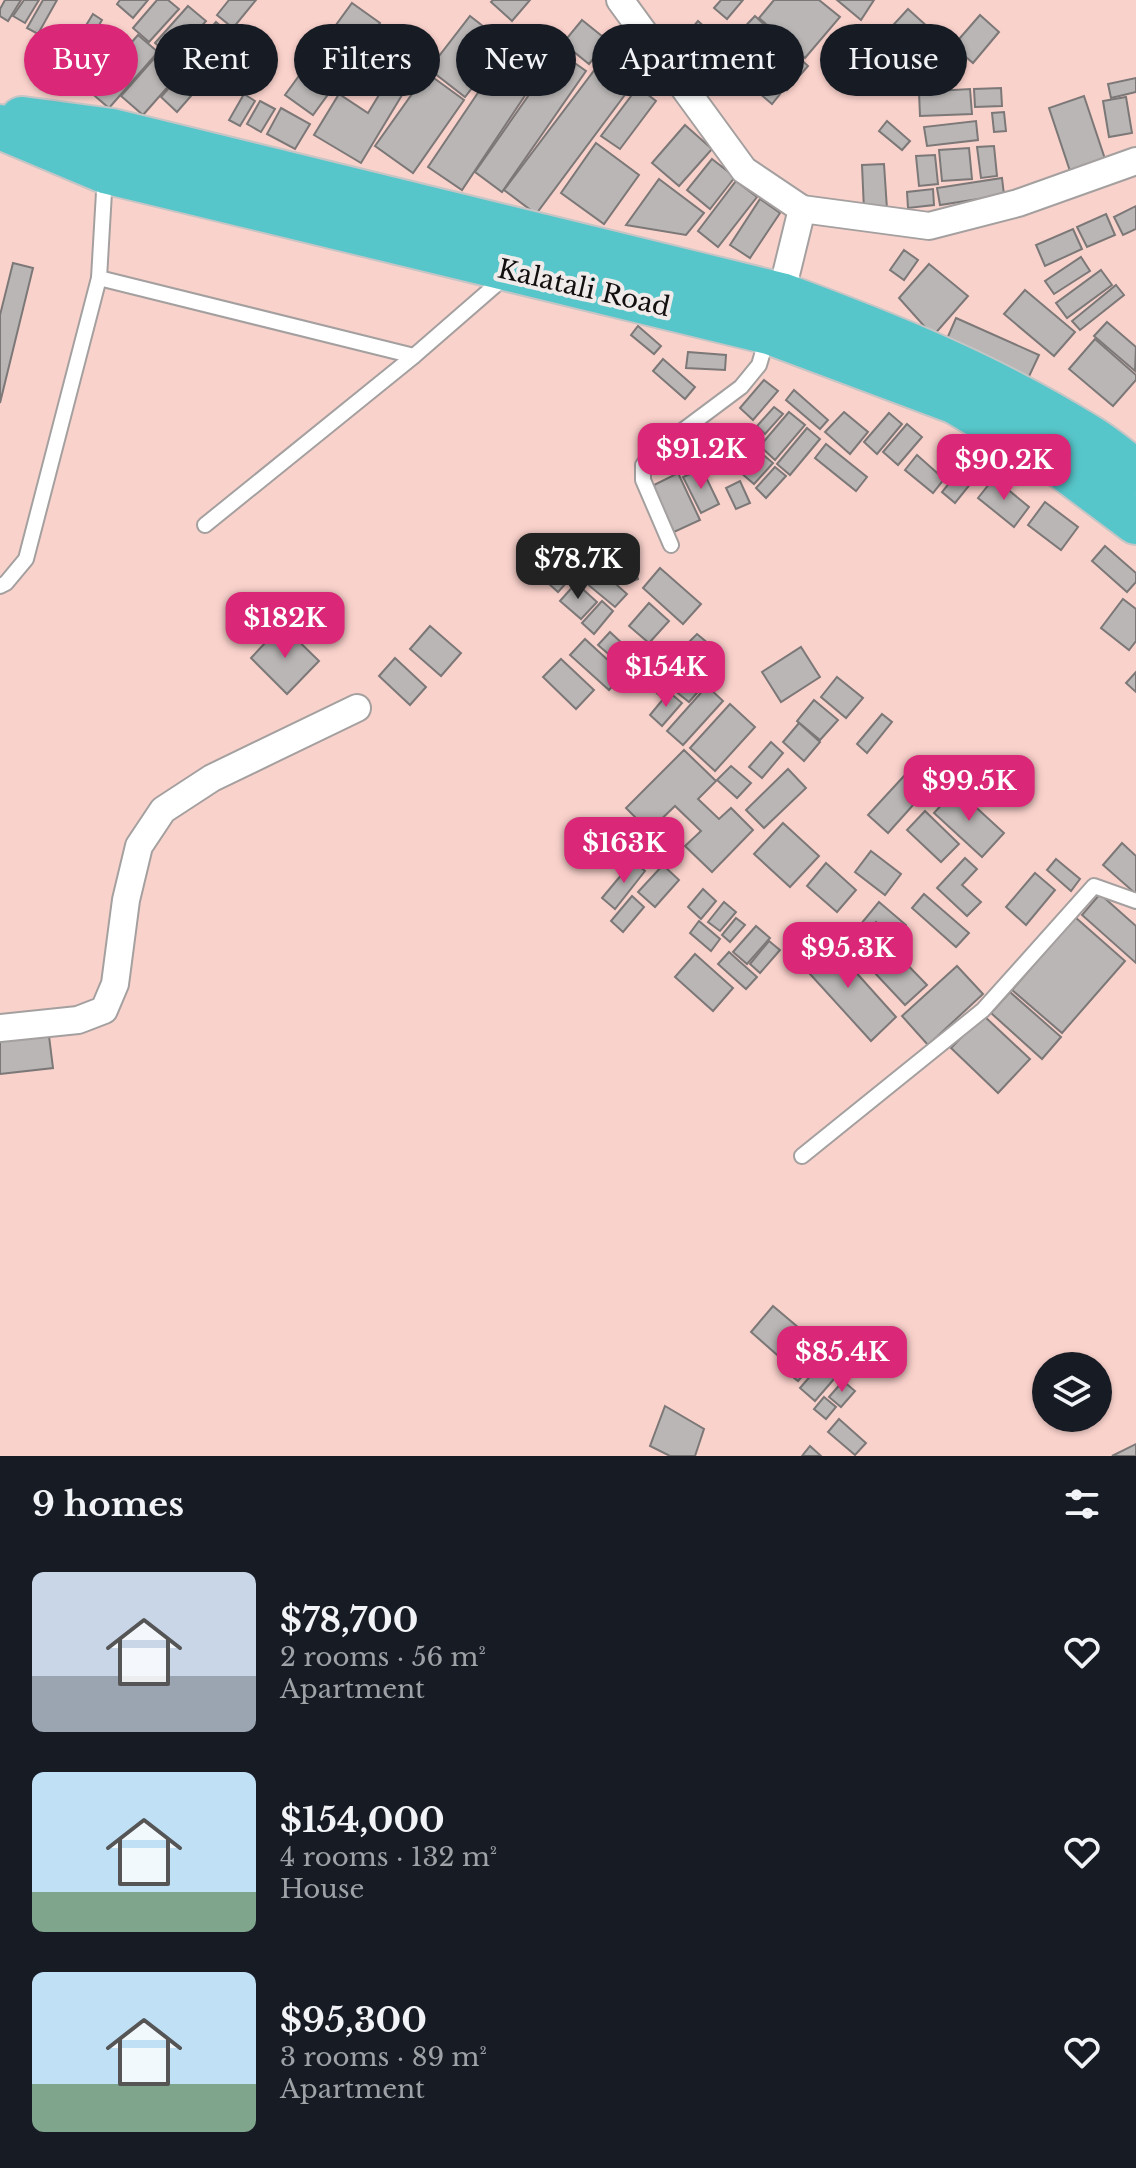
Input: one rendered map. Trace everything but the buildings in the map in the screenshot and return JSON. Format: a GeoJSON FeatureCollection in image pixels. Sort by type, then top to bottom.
{"type":"FeatureCollection","features":[{"type":"Feature","properties":{"kind":"highway","name":"Kalatali Road"},"geometry":{"type":"LineString","coordinates":[[0,116],[108,151]]}},
{"type":"Feature","properties":{"kind":"highway","name":"Kalatali Road"},"geometry":{"type":"LineString","coordinates":[[0,127],[533,253],[775,314],[878,331],[966,369],[1088,436],[1136,472]]}},
{"type":"Feature","properties":{"kind":"highway","name":"Kalatali Road"},"geometry":{"type":"LineString","coordinates":[[775,314],[956,402],[1052,459],[1136,522]]}},
{"type":"Feature","properties":{"kind":"street"},"geometry":{"type":"LineString","coordinates":[[620,0],[744,170],[802,209],[929,226],[1018,203],[1136,161]]}},
{"type":"Feature","properties":{"kind":"street"},"geometry":{"type":"LineString","coordinates":[[775,314],[802,209]]}},
{"type":"Feature","properties":{"kind":"street"},"geometry":{"type":"LineString","coordinates":[[0,1028],[78,1020],[104,1010],[115,984],[126,900],[139,846],[163,810],[212,778],[357,708]]}},
{"type":"Feature","properties":{"kind":"lane"},"geometry":{"type":"LineString","coordinates":[[0,586],[26,559],[99,278],[108,151]]}},
{"type":"Feature","properties":{"kind":"lane"},"geometry":{"type":"LineString","coordinates":[[205,525],[414,356],[533,253]]}},
{"type":"Feature","properties":{"kind":"lane"},"geometry":{"type":"LineString","coordinates":[[99,278],[414,356]]}},
{"type":"Feature","properties":{"kind":"lane"},"geometry":{"type":"LineString","coordinates":[[671,545],[643,480],[643,465],[654,452],[741,387],[759,365],[775,314]]}},
{"type":"Feature","properties":{"kind":"lane"},"geometry":{"type":"LineString","coordinates":[[802,1156],[983,1010],[1094,886],[1136,901]]}},
{"type":"Feature","properties":{"kind":"shaded area"},"geometry":{"type":"Polygon","coordinates":[[[0,0],[1136,0],[1136,1456],[0,1456],[0,0]]]}}]}
